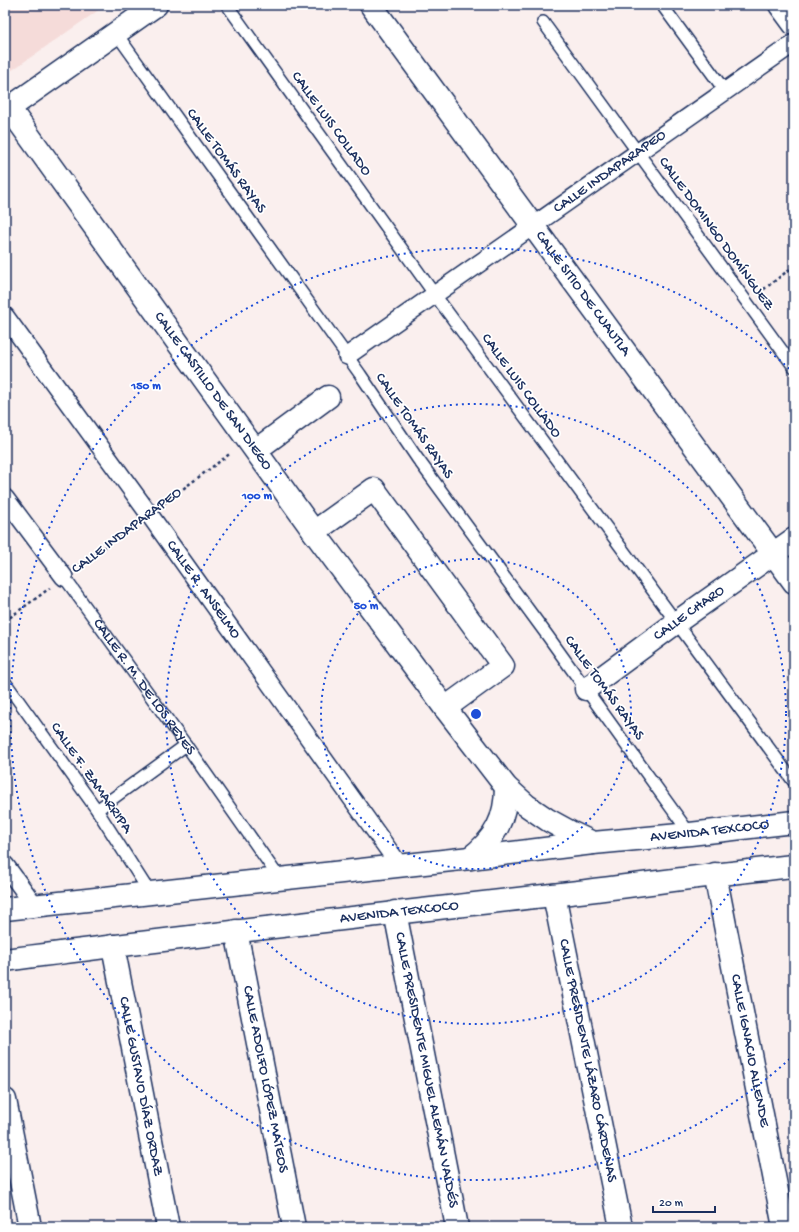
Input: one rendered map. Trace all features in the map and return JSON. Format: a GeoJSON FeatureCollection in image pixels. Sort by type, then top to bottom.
{"type":"FeatureCollection","features":[{"type":"Feature","properties":{"kind":"street"},"geometry":{"type":"LineString","coordinates":[[7,110],[156,5]]}},
{"type":"Feature","properties":{"kind":"street","name":"CALLE SITIO DE CUAUTLA"},"geometry":{"type":"LineString","coordinates":[[371,5],[794,582]]}},
{"type":"Feature","properties":{"kind":"street"},"geometry":{"type":"LineString","coordinates":[[780,5],[794,24]]}},
{"type":"Feature","properties":{"kind":"street","name":"CALLE INDAPARAPEO"},"geometry":{"type":"LineString","coordinates":[[347,356],[794,43]]}},
{"type":"Feature","properties":{"kind":"street","name":"CALLE CASTILLO DE SAN DIEGO"},"geometry":{"type":"LineString","coordinates":[[7,110],[314,532],[445,708],[506,787],[526,805],[548,820],[593,843]]}},
{"type":"Feature","properties":{"kind":"street","name":"CALLE R. ANSELMO"},"geometry":{"type":"LineString","coordinates":[[5,316],[149,514],[400,866]]}},
{"type":"Feature","properties":{"kind":"street"},"geometry":{"type":"LineString","coordinates":[[252,445],[328,397]]}},
{"type":"Feature","properties":{"kind":"street"},"geometry":{"type":"LineString","coordinates":[[314,532],[374,489],[503,666],[445,708]]}},
{"type":"Feature","properties":{"kind":"street","name":"CALLE R. M. DE LOS REYES"},"geometry":{"type":"LineString","coordinates":[[5,498],[64,578]]}},
{"type":"Feature","properties":{"kind":"street","name":"CALLE CHARO"},"geometry":{"type":"LineString","coordinates":[[586,689],[676,622],[794,539]]}},
{"type":"Feature","properties":{"kind":"street"},"geometry":{"type":"LineString","coordinates":[[470,858],[491,838],[499,825],[506,800],[506,787]]}},
{"type":"Feature","properties":{"kind":"street","name":"AVENIDA TEXCOCO"},"geometry":{"type":"LineString","coordinates":[[5,910],[593,843],[794,822]]}},
{"type":"Feature","properties":{"kind":"street"},"geometry":{"type":"LineString","coordinates":[[5,865],[35,906]]}},
{"type":"Feature","properties":{"kind":"street","name":"AVENIDA TEXCOCO"},"geometry":{"type":"LineString","coordinates":[[5,960],[395,912],[554,895],[715,874],[794,866]]}},
{"type":"Feature","properties":{"kind":"street","name":"CALLE IGNACIO ALLENDE"},"geometry":{"type":"LineString","coordinates":[[715,874],[784,1227]]}},
{"type":"Feature","properties":{"kind":"street","name":"CALLE PRESIDENTE LÁZARO CÁRDENAS"},"geometry":{"type":"LineString","coordinates":[[554,895],[621,1227]]}},
{"type":"Feature","properties":{"kind":"street","name":"CALLE PRESIDENTE MIGUEL ALEMÁN VALDÉS"},"geometry":{"type":"LineString","coordinates":[[395,912],[457,1227]]}},
{"type":"Feature","properties":{"kind":"street","name":"CALLE ADOLFO LÓPEZ MATEOS"},"geometry":{"type":"LineString","coordinates":[[236,931],[294,1227]]}},
{"type":"Feature","properties":{"kind":"street","name":"CALLE GUSTAVO DÍAZ ORDAZ"},"geometry":{"type":"LineString","coordinates":[[113,946],[168,1227]]}},
{"type":"Feature","properties":{"kind":"street"},"geometry":{"type":"LineString","coordinates":[[5,1100],[30,1227]]}},
{"type":"Feature","properties":{"kind":"lane","name":"CALLE LUIS COLLADO"},"geometry":{"type":"LineString","coordinates":[[227,5],[435,294],[794,782]]}},
{"type":"Feature","properties":{"kind":"lane"},"geometry":{"type":"LineString","coordinates":[[662,5],[724,91]]}},
{"type":"Feature","properties":{"kind":"lane","name":"CALLE DOMINGO DOMÍNGUEZ"},"geometry":{"type":"LineString","coordinates":[[543,22],[794,367]]}},
{"type":"Feature","properties":{"kind":"lane","name":"CALLE TOMÁS RAYAS"},"geometry":{"type":"LineString","coordinates":[[116,33],[347,356],[417,458],[690,834]]}},
{"type":"Feature","properties":{"kind":"lane","name":"CALLE R. M. DE LOS REYES"},"geometry":{"type":"LineString","coordinates":[[64,578],[186,745],[280,879]]}},
{"type":"Feature","properties":{"kind":"lane","name":"CALLE F. ZAMARRIPA"},"geometry":{"type":"LineString","coordinates":[[5,682],[97,810],[150,893]]}},
{"type":"Feature","properties":{"kind":"lane"},"geometry":{"type":"LineString","coordinates":[[97,810],[186,745]]}},
{"type":"Feature","properties":{"kind":"path"},"geometry":{"type":"LineString","coordinates":[[747,302],[794,266]]}},
{"type":"Feature","properties":{"kind":"path","name":"CALLE INDAPARAPEO"},"geometry":{"type":"LineString","coordinates":[[5,621],[149,514],[252,445]]}},
{"type":"Feature","properties":{"kind":"shaded area"},"geometry":{"type":"Polygon","coordinates":[[[5,5],[106,5],[5,75],[5,5]]]}}]}
